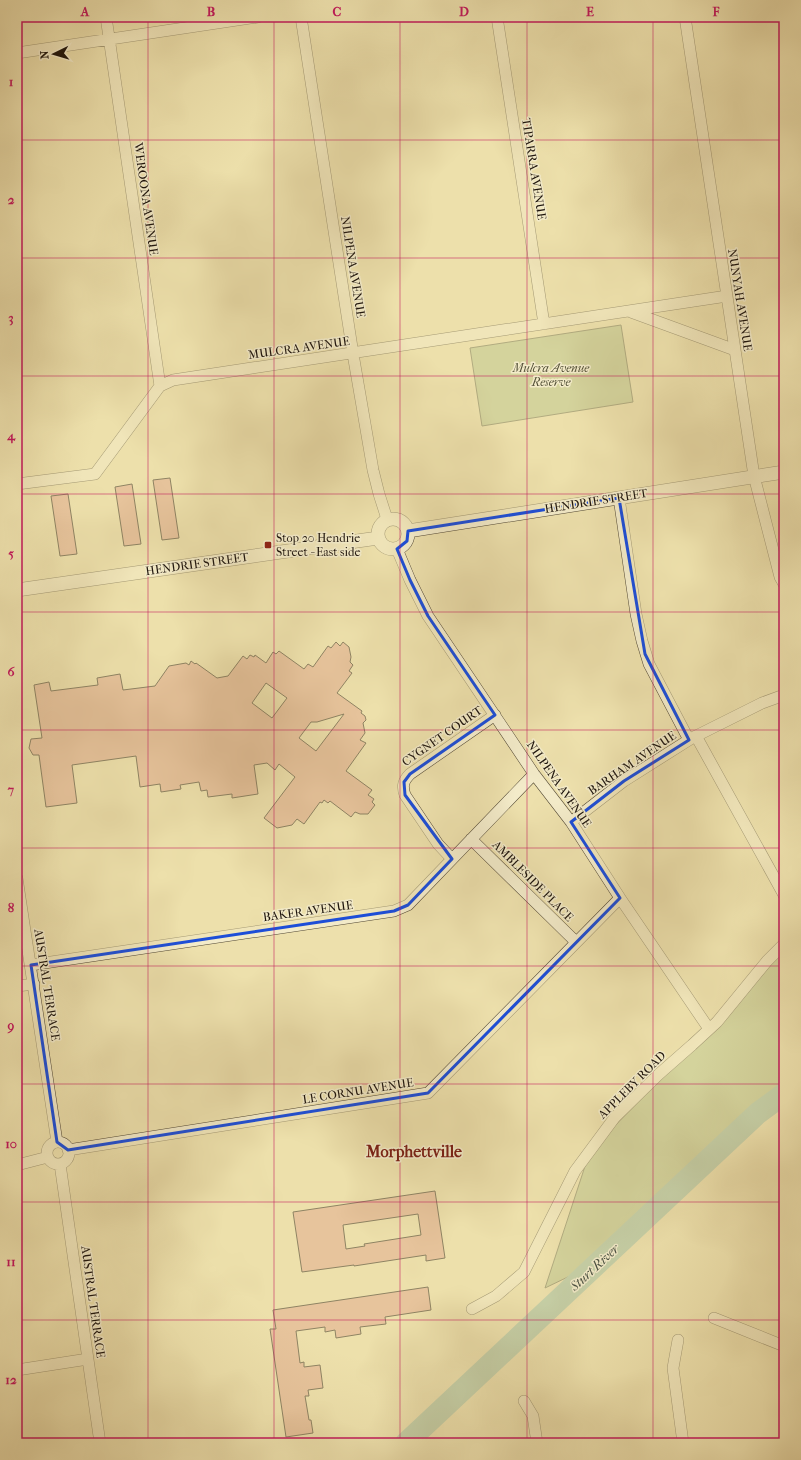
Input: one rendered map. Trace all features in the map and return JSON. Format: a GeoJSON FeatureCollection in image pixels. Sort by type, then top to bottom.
{"type":"FeatureCollection","features":[{"type":"Feature","properties":{"kind":"street","name":"WEROONA AVENUE"},"geometry":{"type":"LineString","coordinates":[[106,17],[160,386]]}},
{"type":"Feature","properties":{"kind":"street"},"geometry":{"type":"LineString","coordinates":[[17,53],[258,17]]}},
{"type":"Feature","properties":{"kind":"street","name":"NILPENA AVENUE"},"geometry":{"type":"LineString","coordinates":[[301,17],[353,354],[373,470],[378,494],[387,519]]}},
{"type":"Feature","properties":{"kind":"street","name":"TIPARRA AVENUE"},"geometry":{"type":"LineString","coordinates":[[497,17],[544,324]]}},
{"type":"Feature","properties":{"kind":"street","name":"NUNYAH AVENUE"},"geometry":{"type":"LineString","coordinates":[[685,17],[754,476],[780,577],[784,584]]}},
{"type":"Feature","properties":{"kind":"street","name":"MULCRA AVENUE"},"geometry":{"type":"LineString","coordinates":[[160,386],[173,380],[353,354],[727,296]]}},
{"type":"Feature","properties":{"kind":"street","name":"MULCRA AVENUE"},"geometry":{"type":"LineString","coordinates":[[629,311],[735,350]]}},
{"type":"Feature","properties":{"kind":"street"},"geometry":{"type":"LineString","coordinates":[[17,484],[96,474],[160,386]]}},
{"type":"Feature","properties":{"kind":"street","name":"HENDRIE STREET"},"geometry":{"type":"LineString","coordinates":[[408,531],[784,472]]}},
{"type":"Feature","properties":{"kind":"street","name":"BARHAM AVENUE"},"geometry":{"type":"LineString","coordinates":[[618,498],[636,614],[649,664],[693,738]]}},
{"type":"Feature","properties":{"kind":"street"},"geometry":{"type":"LineString","coordinates":[[392,518],[401,520],[405,524],[408,531],[407,540],[404,545],[397,549],[389,549],[384,546],[378,538],[379,527],[382,522],[387,519],[392,518]]}},
{"type":"Feature","properties":{"kind":"street","name":"HENDRIE STREET"},"geometry":{"type":"LineString","coordinates":[[17,590],[378,538]]}},
{"type":"Feature","properties":{"kind":"street","name":"NILPENA AVENUE"},"geometry":{"type":"LineString","coordinates":[[397,549],[410,580],[428,616],[534,774],[571,822],[620,898],[709,1028]]}},
{"type":"Feature","properties":{"kind":"street","name":"BARHAM AVENUE"},"geometry":{"type":"LineString","coordinates":[[571,822],[624,781],[693,738],[762,703],[784,695]]}},
{"type":"Feature","properties":{"kind":"street","name":"CYGNET COURT"},"geometry":{"type":"LineString","coordinates":[[452,859],[438,844],[405,795],[403,786],[404,782],[410,774],[495,715]]}},
{"type":"Feature","properties":{"kind":"street"},"geometry":{"type":"LineString","coordinates":[[693,738],[784,895]]}},
{"type":"Feature","properties":{"kind":"street","name":"BAKER AVENUE"},"geometry":{"type":"LineString","coordinates":[[31,965],[394,911],[408,905],[534,774]]}},
{"type":"Feature","properties":{"kind":"street","name":"AMBLESIDE PLACE"},"geometry":{"type":"LineString","coordinates":[[471,839],[576,942]]}},
{"type":"Feature","properties":{"kind":"street","name":"AUSTRAL TERRACE"},"geometry":{"type":"LineString","coordinates":[[17,878],[57,1142]]}},
{"type":"Feature","properties":{"kind":"street","name":"LE CORNU AVENUE"},"geometry":{"type":"LineString","coordinates":[[68,1150],[428,1093],[620,898]]}},
{"type":"Feature","properties":{"kind":"street","name":"APPLEBY ROAD"},"geometry":{"type":"LineString","coordinates":[[472,1309],[496,1296],[524,1272],[575,1171],[615,1117],[659,1074],[717,1022],[767,961],[784,944]]}},
{"type":"Feature","properties":{"kind":"street"},"geometry":{"type":"LineString","coordinates":[[17,986],[34,984]]}},
{"type":"Feature","properties":{"kind":"street"},"geometry":{"type":"LineString","coordinates":[[57,1142],[64,1144],[68,1150],[68,1159],[60,1164],[53,1163],[48,1157],[48,1149],[52,1144],[57,1142]]}},
{"type":"Feature","properties":{"kind":"street"},"geometry":{"type":"LineString","coordinates":[[17,1165],[48,1157]]}},
{"type":"Feature","properties":{"kind":"street","name":"AUSTRAL TERRACE"},"geometry":{"type":"LineString","coordinates":[[60,1164],[100,1443]]}},
{"type":"Feature","properties":{"kind":"street"},"geometry":{"type":"LineString","coordinates":[[714,1318],[784,1346]]}},
{"type":"Feature","properties":{"kind":"street"},"geometry":{"type":"LineString","coordinates":[[678,1340],[673,1368],[683,1443]]}},
{"type":"Feature","properties":{"kind":"street"},"geometry":{"type":"LineString","coordinates":[[17,1370],[88,1359]]}},
{"type":"Feature","properties":{"kind":"street"},"geometry":{"type":"LineString","coordinates":[[524,1400],[533,1416],[537,1443]]}},
{"type":"Feature","properties":{"kind":"highlighted area"},"geometry":{"type":"Polygon","coordinates":[[[619,498],[645,654],[689,740],[624,781],[571,822],[620,898],[428,1093],[68,1150],[57,1142],[31,965],[394,911],[408,905],[452,859],[405,795],[404,782],[410,774],[495,715],[428,616],[410,580],[397,549],[407,541],[408,531],[619,498]]]}},
{"type":"Feature","properties":{"kind":"green space","name":"Mulcra Avenue Reserve"},"geometry":{"type":"Polygon","coordinates":[[[621,325],[633,402],[482,426],[470,348],[621,325]]]}},
{"type":"Feature","properties":{"kind":"green space"},"geometry":{"type":"Polygon","coordinates":[[[784,945],[784,1094],[758,1113],[599,1262],[545,1288],[590,1151],[717,1022],[784,945]]]}},
{"type":"Feature","properties":{"kind":"building"},"geometry":{"type":"Polygon","coordinates":[[[170,478],[179,538],[162,540],[153,480],[170,478]]]}},
{"type":"Feature","properties":{"kind":"building"},"geometry":{"type":"Polygon","coordinates":[[[132,484],[141,544],[124,546],[115,487],[132,484]]]}},
{"type":"Feature","properties":{"kind":"building"},"geometry":{"type":"Polygon","coordinates":[[[68,494],[77,554],[60,556],[51,496],[68,494]]]}},
{"type":"Feature","properties":{"kind":"building"},"geometry":{"type":"Polygon","coordinates":[[[336,642],[340,646],[343,642],[349,647],[351,657],[350,662],[353,665],[349,671],[352,673],[337,693],[362,711],[361,713],[365,716],[366,720],[363,723],[365,733],[360,740],[366,743],[346,771],[372,790],[368,795],[374,799],[372,802],[375,805],[368,814],[360,814],[355,812],[351,817],[330,801],[328,803],[324,800],[322,803],[320,802],[304,824],[297,819],[292,825],[277,828],[264,818],[295,777],[279,764],[275,770],[267,763],[254,765],[258,794],[232,798],[232,794],[208,797],[207,790],[201,791],[199,782],[180,785],[181,789],[161,792],[160,784],[140,787],[136,756],[72,765],[77,803],[46,807],[39,755],[33,755],[29,748],[31,739],[42,738],[34,685],[49,682],[51,691],[98,685],[97,678],[120,674],[123,690],[155,686],[169,666],[186,663],[189,665],[191,661],[217,678],[228,676],[243,656],[247,659],[250,655],[254,657],[255,655],[266,663],[273,652],[276,654],[279,651],[304,669],[308,664],[313,667],[328,646],[331,648],[336,642]],[[266,683],[252,703],[272,718],[287,698],[266,683]],[[344,714],[317,722],[311,722],[299,738],[316,751],[344,714]]]}},
{"type":"Feature","properties":{"kind":"building"},"geometry":{"type":"Polygon","coordinates":[[[435,1191],[445,1258],[426,1261],[426,1255],[302,1272],[293,1212],[435,1191]],[[418,1214],[343,1225],[346,1249],[365,1246],[364,1244],[421,1235],[418,1214]]]}},
{"type":"Feature","properties":{"kind":"building"},"geometry":{"type":"Polygon","coordinates":[[[428,1287],[431,1310],[385,1317],[386,1324],[360,1327],[361,1334],[336,1338],[335,1330],[325,1332],[325,1327],[296,1331],[300,1363],[304,1362],[304,1367],[320,1365],[323,1388],[308,1390],[309,1396],[305,1396],[313,1433],[286,1437],[270,1329],[276,1329],[273,1310],[428,1287]]]}},
{"type":"Feature","properties":{"kind":"waterway","name":"Sturt River"},"geometry":{"type":"LineString","coordinates":[[406,1443],[758,1113],[784,1094]]}},
{"type":"Feature","properties":{"kind":"place","name":"Stop 20 Hendrie Street - East side"},"geometry":{"type":"Point","coordinates":[268,545]}},
{"type":"Feature","properties":{"kind":"district","name":"Morphettville"},"geometry":{"type":"Point","coordinates":[414,1151]}}]}
